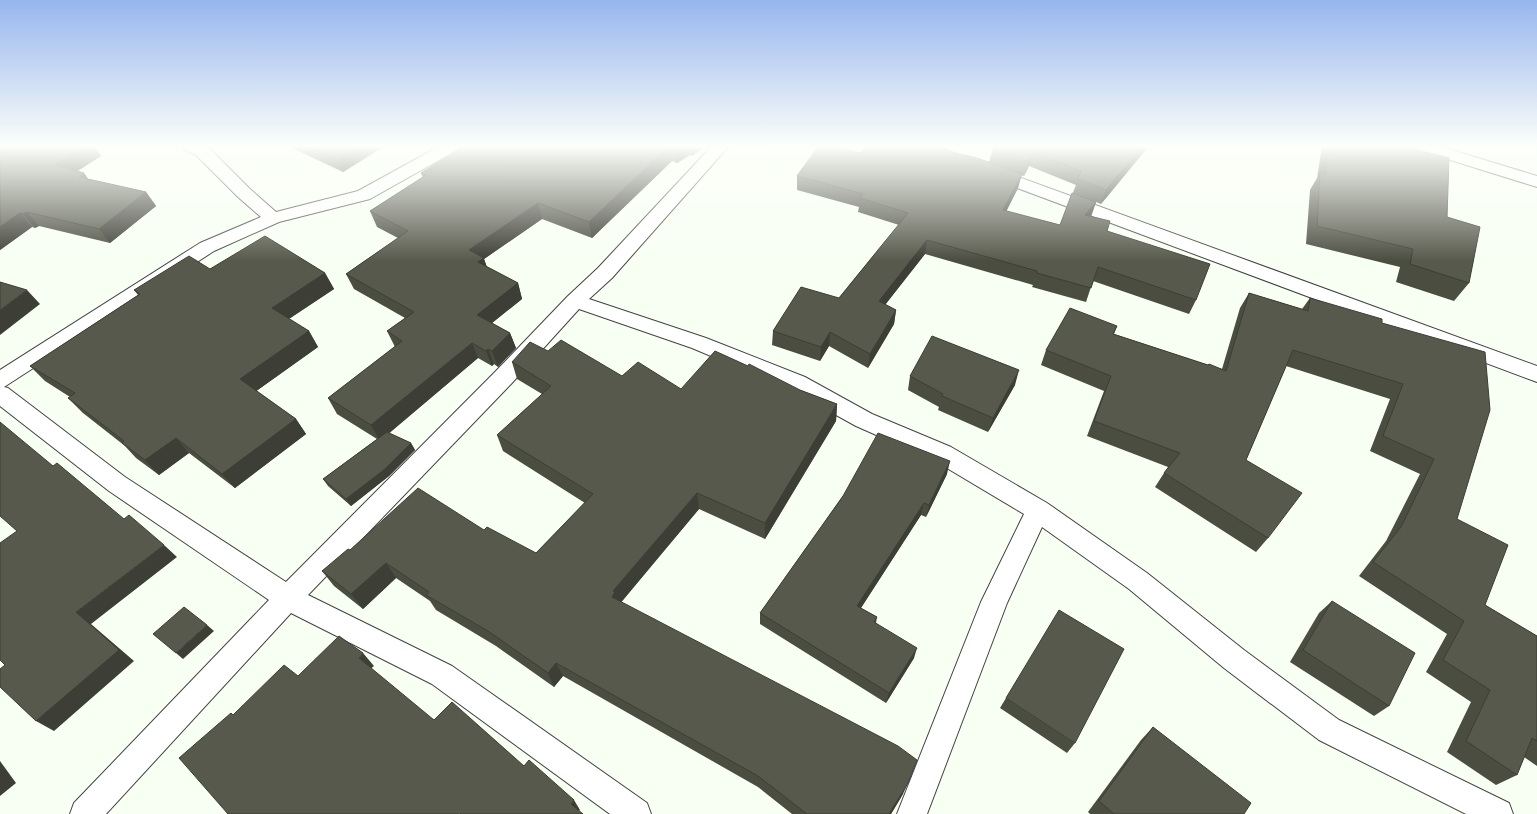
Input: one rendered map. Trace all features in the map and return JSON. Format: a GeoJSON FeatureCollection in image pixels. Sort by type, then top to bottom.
{"type":"FeatureCollection","features":[{"type":"Feature","properties":{"kind":"street"},"geometry":{"type":"LineString","coordinates":[[236,185],[273,218]]}},
{"type":"Feature","properties":{"kind":"street"},"geometry":{"type":"LineString","coordinates":[[0,380],[207,247],[273,218],[364,195],[382,185]]}},
{"type":"Feature","properties":{"kind":"street"},"geometry":{"type":"LineString","coordinates":[[85,814],[288,598],[498,384],[575,301],[605,273],[685,185]]}},
{"type":"Feature","properties":{"kind":"street"},"geometry":{"type":"LineString","coordinates":[[1027,185],[1537,374]]}},
{"type":"Feature","properties":{"kind":"street"},"geometry":{"type":"LineString","coordinates":[[575,301],[699,343],[796,383],[864,420],[943,454],[1038,510],[1138,581],[1234,659],[1329,730],[1498,814]]}},
{"type":"Feature","properties":{"kind":"street"},"geometry":{"type":"LineString","coordinates":[[0,394],[117,484],[288,598],[442,675],[636,814]]}},
{"type":"Feature","properties":{"kind":"street"},"geometry":{"type":"LineString","coordinates":[[912,814],[994,602],[1038,510]]}},
{"type":"Feature","properties":{"kind":"building"},"geometry":{"type":"Polygon","coordinates":[[[0,185],[115,185],[146,192],[99,229],[27,212],[23,214],[20,213],[0,227],[0,185]]]}},
{"type":"Feature","properties":{"kind":"building"},"geometry":{"type":"Polygon","coordinates":[[[410,185],[628,185],[589,222],[538,203],[469,250],[484,258],[478,262],[518,283],[477,315],[510,333],[492,351],[488,349],[486,351],[472,343],[371,425],[328,398],[402,341],[387,331],[414,312],[346,274],[408,231],[370,211],[410,185]]]}},
{"type":"Feature","properties":{"kind":"building"},"geometry":{"type":"Polygon","coordinates":[[[830,185],[1016,185],[1003,210],[1060,225],[1072,193],[1096,202],[1085,215],[1110,221],[1107,231],[1210,264],[1196,300],[1098,267],[1091,288],[927,240],[879,301],[896,310],[870,354],[830,332],[821,347],[773,331],[801,287],[839,298],[908,213],[860,198],[863,194],[830,185]]]}},
{"type":"Feature","properties":{"kind":"building"},"geometry":{"type":"Polygon","coordinates":[[[1093,185],[1110,185],[1106,190],[1093,185]]]}},
{"type":"Feature","properties":{"kind":"building"},"geometry":{"type":"Polygon","coordinates":[[[1319,185],[1448,185],[1447,217],[1480,227],[1469,283],[1410,264],[1413,249],[1317,226],[1319,185]]]}},
{"type":"Feature","properties":{"kind":"building"},"geometry":{"type":"Polygon","coordinates":[[[265,236],[325,273],[272,308],[309,331],[240,379],[296,419],[222,474],[176,438],[145,460],[122,443],[124,441],[68,398],[75,393],[30,366],[140,294],[134,290],[189,256],[210,269],[265,236]]]}},
{"type":"Feature","properties":{"kind":"building"},"geometry":{"type":"Polygon","coordinates":[[[0,282],[27,290],[0,310],[0,282]]]}},
{"type":"Feature","properties":{"kind":"building"},"geometry":{"type":"Polygon","coordinates":[[[1249,293],[1308,311],[1310,298],[1382,319],[1382,323],[1485,352],[1490,410],[1457,519],[1508,545],[1485,605],[1537,636],[1537,741],[1532,738],[1517,775],[1466,741],[1490,690],[1443,660],[1464,621],[1373,562],[1401,527],[1434,459],[1383,436],[1403,384],[1293,350],[1246,460],[1302,493],[1268,538],[1164,473],[1180,453],[1094,421],[1111,376],[1046,350],[1070,308],[1117,326],[1113,334],[1208,365],[1209,364],[1226,371],[1249,293]]]}},
{"type":"Feature","properties":{"kind":"building"},"geometry":{"type":"Polygon","coordinates":[[[932,336],[1019,370],[993,418],[942,396],[943,394],[910,376],[932,336]]]}},
{"type":"Feature","properties":{"kind":"building"},"geometry":{"type":"Polygon","coordinates":[[[561,340],[622,376],[638,362],[681,389],[715,351],[748,366],[749,364],[800,390],[837,404],[765,523],[697,493],[613,591],[615,592],[612,597],[898,746],[917,760],[908,783],[889,814],[807,814],[758,776],[556,663],[548,673],[488,631],[426,595],[429,592],[386,563],[351,594],[322,571],[348,549],[350,550],[418,488],[484,530],[487,527],[536,553],[593,494],[497,435],[551,386],[512,362],[530,342],[548,351],[561,340]]]}},
{"type":"Feature","properties":{"kind":"building"},"geometry":{"type":"Polygon","coordinates":[[[0,422],[53,466],[57,463],[124,519],[129,515],[164,545],[76,612],[119,650],[36,721],[0,687],[0,669],[5,665],[0,660],[0,543],[17,531],[0,516],[0,422]]]}},
{"type":"Feature","properties":{"kind":"building"},"geometry":{"type":"Polygon","coordinates":[[[387,432],[411,443],[385,469],[346,499],[323,479],[387,432]]]}},
{"type":"Feature","properties":{"kind":"building"},"geometry":{"type":"Polygon","coordinates":[[[878,433],[950,461],[929,505],[924,503],[857,606],[877,617],[874,622],[917,648],[889,693],[760,613],[843,496],[878,433]]]}},
{"type":"Feature","properties":{"kind":"building"},"geometry":{"type":"Polygon","coordinates":[[[1332,601],[1415,653],[1389,706],[1303,650],[1332,601]]]}},
{"type":"Feature","properties":{"kind":"building"},"geometry":{"type":"Polygon","coordinates":[[[184,607],[207,625],[176,653],[153,634],[184,607]]]}},
{"type":"Feature","properties":{"kind":"building"},"geometry":{"type":"Polygon","coordinates":[[[1059,610],[1124,649],[1075,743],[1006,698],[1059,610]]]}},
{"type":"Feature","properties":{"kind":"building"},"geometry":{"type":"Polygon","coordinates":[[[339,636],[363,653],[359,658],[434,720],[452,702],[524,766],[529,760],[574,800],[571,804],[583,814],[228,814],[179,758],[231,713],[233,715],[284,665],[298,676],[339,636]]]}},
{"type":"Feature","properties":{"kind":"building"},"geometry":{"type":"Polygon","coordinates":[[[1153,727],[1251,803],[1244,814],[1114,814],[1099,801],[1153,727]]]}}]}
